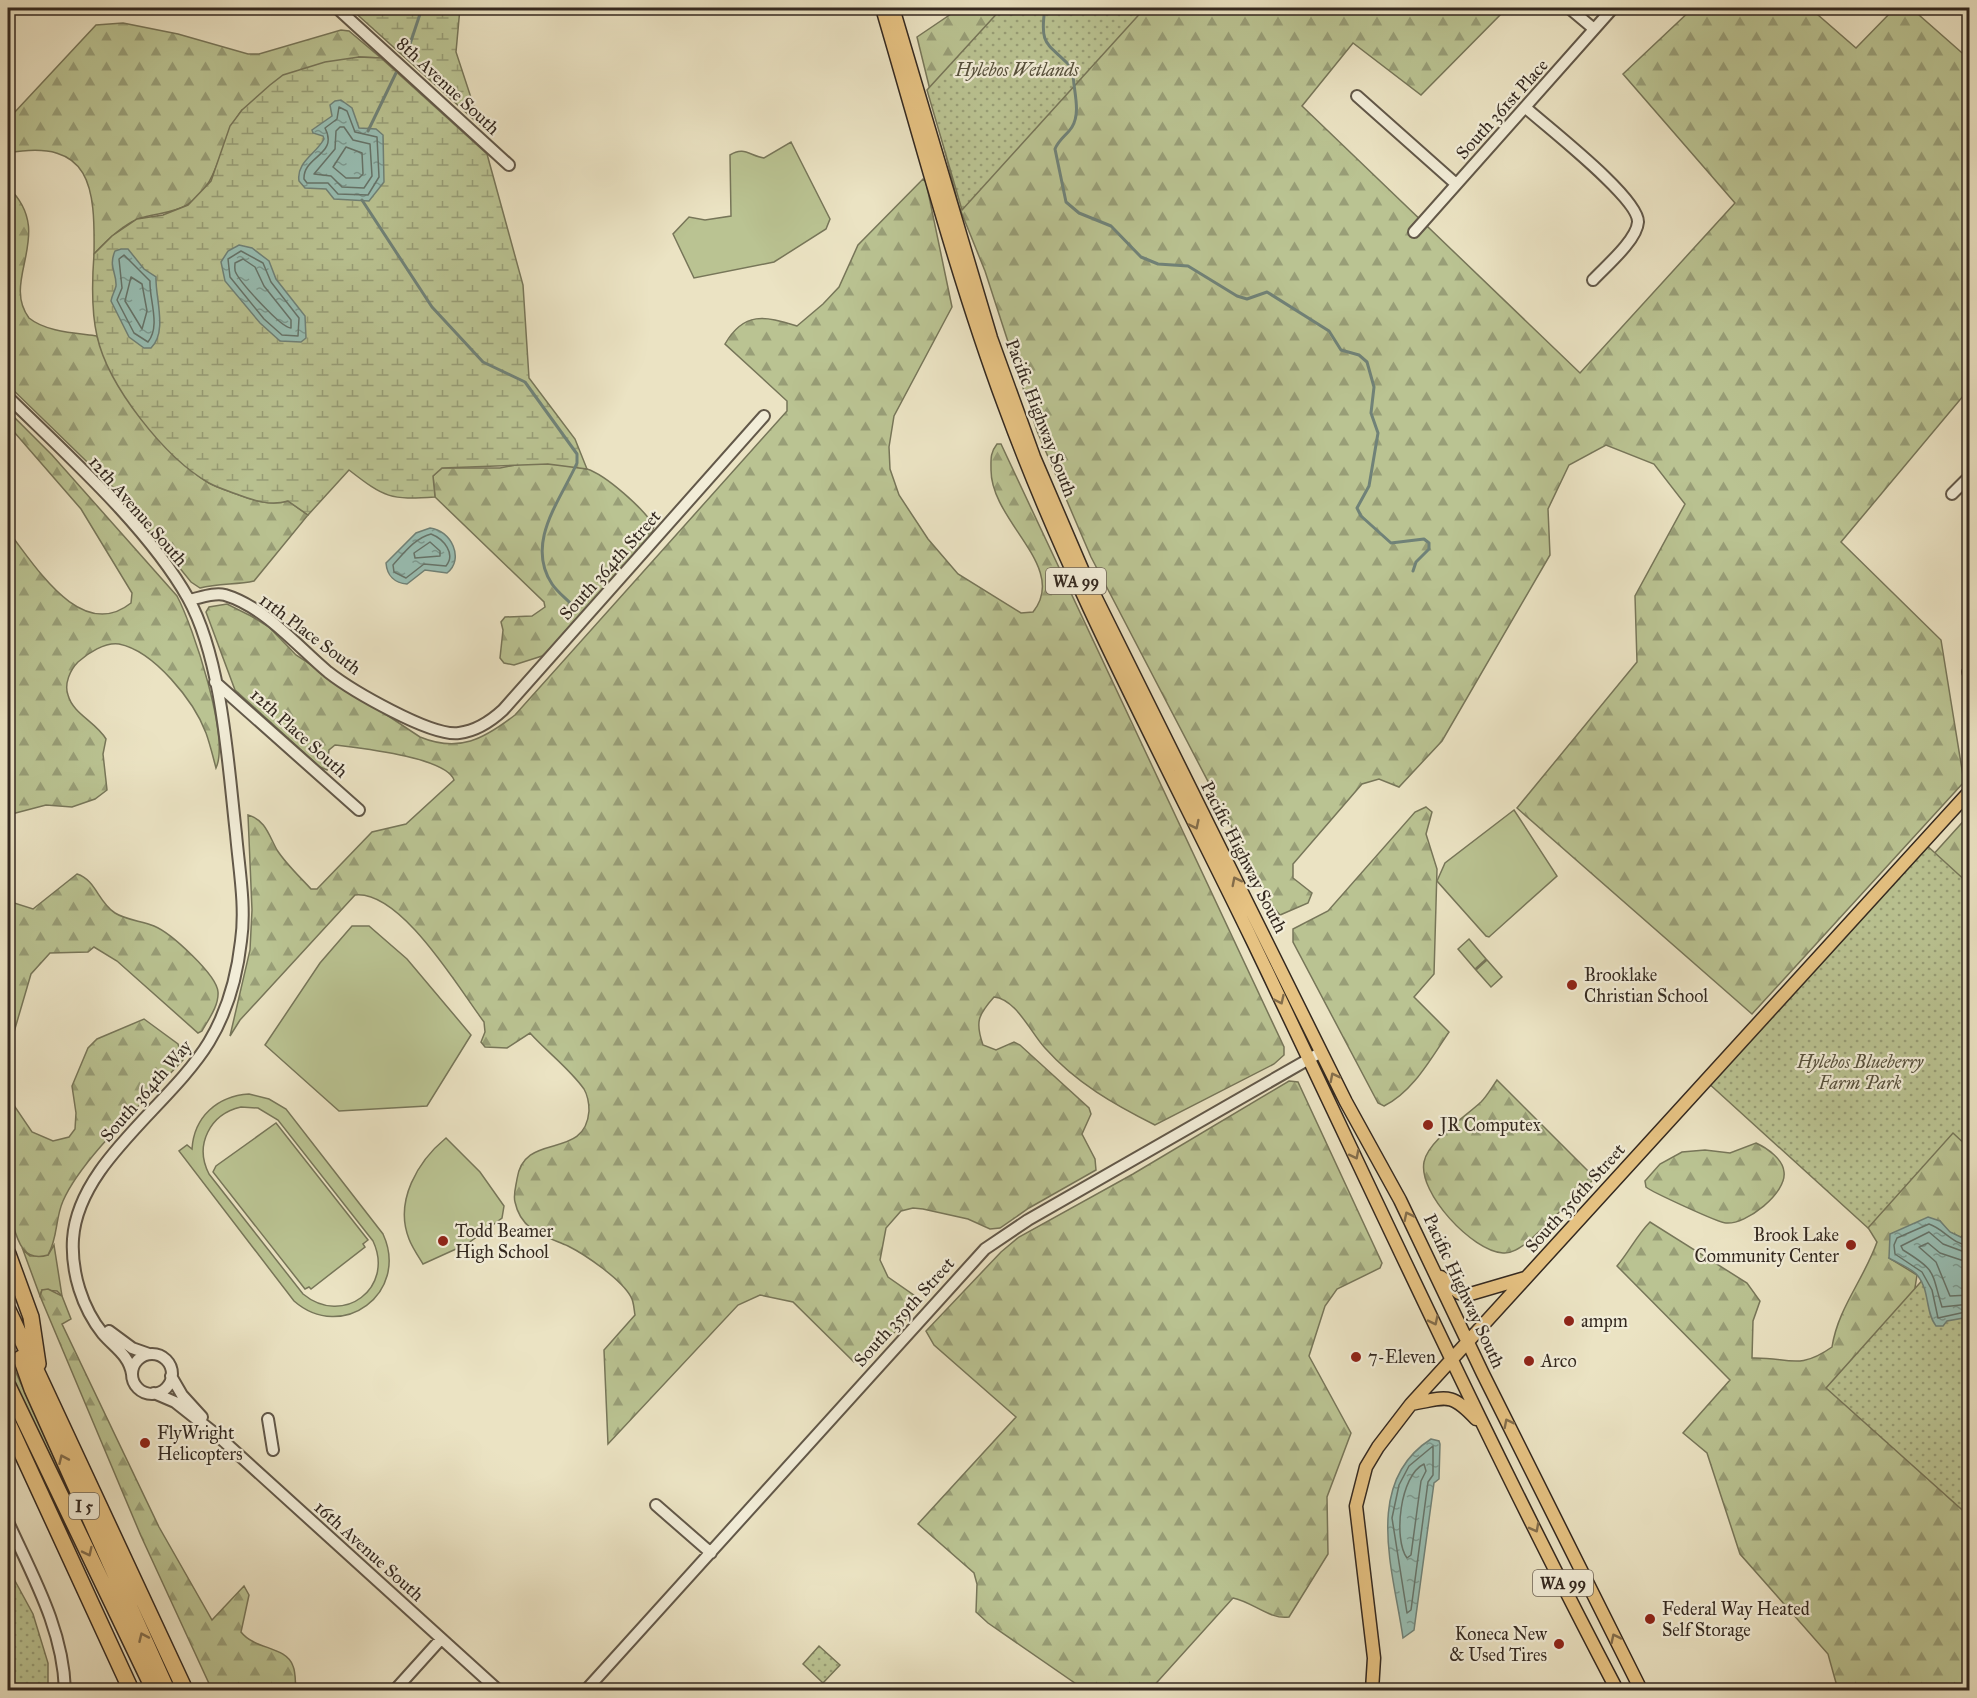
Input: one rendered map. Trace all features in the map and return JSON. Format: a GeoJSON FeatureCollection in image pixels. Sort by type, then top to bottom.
{"type":"FeatureCollection","features":[{"type":"Feature","properties":{"kind":"highway"},"geometry":{"type":"LineString","coordinates":[[8,1254],[31,1317],[40,1379]]}},
{"type":"Feature","properties":{"kind":"highway","name":"I 5"},"geometry":{"type":"LineString","coordinates":[[8,1310],[185,1690]]}},
{"type":"Feature","properties":{"kind":"highway","name":"I 5"},"geometry":{"type":"LineString","coordinates":[[8,1319],[32,1389],[167,1690]]}},
{"type":"Feature","properties":{"kind":"highway","name":"I 5"},"geometry":{"type":"LineString","coordinates":[[8,1386],[154,1690]]}},
{"type":"Feature","properties":{"kind":"highway","name":"I 5"},"geometry":{"type":"LineString","coordinates":[[8,1423],[132,1690]]}},
{"type":"Feature","properties":{"kind":"highway"},"geometry":{"type":"LineString","coordinates":[[8,1438],[56,1527]]}},
{"type":"Feature","properties":{"kind":"main road","name":"Pacific Highway South"},"geometry":{"type":"LineString","coordinates":[[882,8],[974,318],[1038,494],[1101,634],[1485,1428],[1617,1690]]}},
{"type":"Feature","properties":{"kind":"main road","name":"Pacific Highway South"},"geometry":{"type":"LineString","coordinates":[[893,8],[977,294],[1034,457],[1121,653],[1310,1024],[1322,1052],[1374,1148],[1641,1690]]}},
{"type":"Feature","properties":{"kind":"main road","name":"South 356th Street"},"geometry":{"type":"LineString","coordinates":[[1372,1690],[1374,1658],[1356,1506],[1366,1467],[1378,1446],[1411,1404],[1970,791]]}},
{"type":"Feature","properties":{"kind":"main road"},"geometry":{"type":"LineString","coordinates":[[1433,1269],[1459,1293],[1467,1295],[1527,1277]]}},
{"type":"Feature","properties":{"kind":"main road"},"geometry":{"type":"LineString","coordinates":[[1411,1404],[1441,1399],[1456,1400],[1485,1428]]}},
{"type":"Feature","properties":{"kind":"street","name":"8th Avenue South"},"geometry":{"type":"LineString","coordinates":[[337,8],[509,165]]}},
{"type":"Feature","properties":{"kind":"street"},"geometry":{"type":"LineString","coordinates":[[1569,8],[1594,29]]}},
{"type":"Feature","properties":{"kind":"street","name":"South 361st Place"},"geometry":{"type":"LineString","coordinates":[[1414,232],[1613,8]]}},
{"type":"Feature","properties":{"kind":"street"},"geometry":{"type":"LineString","coordinates":[[1357,96],[1456,184]]}},
{"type":"Feature","properties":{"kind":"street"},"geometry":{"type":"LineString","coordinates":[[1526,108],[1620,191],[1635,210],[1638,223],[1634,234],[1593,280]]}},
{"type":"Feature","properties":{"kind":"street","name":"12th Avenue South"},"geometry":{"type":"LineString","coordinates":[[8,397],[113,502],[155,550],[189,600],[201,625],[213,668]]}},
{"type":"Feature","properties":{"kind":"street","name":"South 364th Street"},"geometry":{"type":"LineString","coordinates":[[474,730],[503,710],[764,416]]}},
{"type":"Feature","properties":{"kind":"street"},"geometry":{"type":"LineString","coordinates":[[1952,494],[1970,476]]}},
{"type":"Feature","properties":{"kind":"street","name":"11th Place South"},"geometry":{"type":"LineString","coordinates":[[189,600],[218,595],[234,599],[259,613],[342,682],[384,705],[435,730],[458,734],[474,730]]}},
{"type":"Feature","properties":{"kind":"street","name":"South 364th Way"},"geometry":{"type":"LineString","coordinates":[[132,1374],[125,1356],[103,1333],[83,1299],[75,1269],[73,1239],[78,1209],[97,1174],[184,1077],[207,1045],[228,1005],[240,950],[241,885],[231,790],[213,668]]}},
{"type":"Feature","properties":{"kind":"street","name":"12th Place South"},"geometry":{"type":"LineString","coordinates":[[215,682],[360,810]]}},
{"type":"Feature","properties":{"kind":"street","name":"South 359th Street"},"geometry":{"type":"LineString","coordinates":[[586,1690],[985,1249],[1028,1220],[1322,1052]]}},
{"type":"Feature","properties":{"kind":"street","name":"South 364th Way"},"geometry":{"type":"LineString","coordinates":[[91,1315],[124,1343],[149,1354]]}},
{"type":"Feature","properties":{"kind":"street"},"geometry":{"type":"LineString","coordinates":[[149,1354],[167,1361],[171,1376],[165,1389],[154,1393],[139,1389],[132,1374],[137,1361],[149,1354]]}},
{"type":"Feature","properties":{"kind":"street","name":"16th Avenue South"},"geometry":{"type":"LineString","coordinates":[[171,1376],[182,1395],[218,1436]]}},
{"type":"Feature","properties":{"kind":"street","name":"16th Avenue South"},"geometry":{"type":"LineString","coordinates":[[154,1393],[175,1402],[218,1436],[498,1690]]}},
{"type":"Feature","properties":{"kind":"street"},"geometry":{"type":"LineString","coordinates":[[268,1419],[273,1450]]}},
{"type":"Feature","properties":{"kind":"street"},"geometry":{"type":"LineString","coordinates":[[656,1505],[711,1553]]}},
{"type":"Feature","properties":{"kind":"street"},"geometry":{"type":"LineString","coordinates":[[8,1522],[54,1625],[64,1673],[65,1690]]}},
{"type":"Feature","properties":{"kind":"street"},"geometry":{"type":"LineString","coordinates":[[394,1690],[441,1638]]}},
{"type":"Feature","properties":{"kind":"green space"},"geometry":{"type":"Polygon","coordinates":[[[350,8],[460,8],[456,52],[480,125],[350,8]]]}},
{"type":"Feature","properties":{"kind":"green space"},"geometry":{"type":"Polygon","coordinates":[[[960,8],[1500,8],[1504,11],[1421,95],[1353,43],[1302,106],[1580,373],[1735,203],[1623,74],[1693,8],[1810,8],[1856,48],[1895,8],[1911,8],[1969,59],[1969,389],[1841,542],[1941,640],[1964,782],[1752,1014],[1517,808],[1637,662],[1635,596],[1685,504],[1654,464],[1606,445],[1569,465],[1548,509],[1550,555],[1442,741],[1399,787],[1379,779],[1362,784],[1293,864],[1293,878],[1312,893],[1308,903],[1280,915],[1274,908],[1091,557],[1037,431],[985,271],[958,204],[917,37],[960,8]]]}},
{"type":"Feature","properties":{"kind":"green space","name":"Hylebos Wetlands"},"geometry":{"type":"Polygon","coordinates":[[[1002,8],[1145,8],[962,210],[927,90],[1002,8]]]}},
{"type":"Feature","properties":{"kind":"green space"},"geometry":{"type":"Polygon","coordinates":[[[123,23],[178,34],[248,54],[259,54],[341,30],[349,31],[381,58],[359,57],[242,110],[228,135],[207,186],[198,196],[181,208],[132,222],[114,234],[94,254],[93,208],[83,173],[72,161],[57,153],[36,150],[8,153],[8,114],[13,114],[96,25],[123,23]]]}},
{"type":"Feature","properties":{"kind":"green space"},"geometry":{"type":"Polygon","coordinates":[[[359,57],[381,58],[487,154],[523,285],[529,378],[575,439],[587,469],[548,464],[442,468],[433,476],[435,497],[408,498],[380,492],[349,470],[308,515],[288,501],[269,503],[251,499],[212,485],[192,472],[157,439],[113,377],[103,356],[95,326],[92,295],[94,254],[112,236],[137,219],[163,215],[188,205],[211,181],[230,126],[242,110],[283,75],[325,62],[359,57]]]}},
{"type":"Feature","properties":{"kind":"green space"},"geometry":{"type":"Polygon","coordinates":[[[791,142],[830,219],[826,229],[774,262],[694,278],[673,234],[689,217],[705,220],[731,216],[730,155],[743,151],[764,158],[791,142]]]}},
{"type":"Feature","properties":{"kind":"green space"},"geometry":{"type":"Polygon","coordinates":[[[923,179],[926,182],[952,307],[894,416],[889,447],[890,469],[899,495],[928,539],[958,574],[1021,613],[1033,612],[1042,595],[1042,578],[1036,561],[994,489],[991,456],[997,444],[1001,444],[1284,1047],[1284,1055],[1274,1064],[1155,1125],[1111,1101],[1070,1072],[1045,1048],[1016,1010],[1002,999],[994,997],[979,1019],[983,1045],[996,1050],[1014,1042],[1020,1045],[1089,1108],[1091,1114],[1082,1134],[1095,1159],[1096,1170],[1029,1208],[1000,1228],[990,1229],[968,1219],[923,1209],[913,1208],[901,1211],[886,1228],[880,1260],[888,1277],[915,1296],[913,1306],[902,1324],[862,1363],[854,1362],[793,1302],[760,1295],[738,1305],[608,1444],[604,1350],[635,1315],[632,1299],[612,1276],[576,1250],[528,1226],[518,1212],[514,1199],[522,1164],[542,1149],[577,1136],[585,1127],[589,1111],[587,1097],[584,1089],[572,1074],[530,1033],[507,1048],[485,1047],[481,1042],[485,1032],[484,1022],[427,944],[391,908],[373,898],[355,895],[240,1020],[230,1036],[250,950],[252,910],[248,815],[263,825],[277,850],[293,870],[311,889],[317,889],[372,832],[406,824],[454,780],[448,772],[419,760],[381,751],[335,745],[329,750],[327,770],[320,767],[235,690],[206,612],[209,607],[227,604],[251,616],[269,627],[296,655],[420,737],[447,744],[470,741],[493,731],[515,715],[787,411],[787,401],[725,344],[732,333],[748,321],[756,319],[775,320],[797,326],[839,287],[858,245],[923,179]]]}},
{"type":"Feature","properties":{"kind":"green space"},"geometry":{"type":"Polygon","coordinates":[[[8,187],[22,205],[28,222],[29,239],[20,288],[22,303],[29,318],[52,329],[97,336],[111,370],[138,414],[161,441],[199,477],[216,486],[257,501],[275,503],[288,501],[308,515],[254,581],[200,588],[191,582],[120,494],[8,385],[8,187]]]}},
{"type":"Feature","properties":{"kind":"green space"},"geometry":{"type":"Polygon","coordinates":[[[8,411],[52,455],[177,596],[192,631],[214,708],[219,753],[216,768],[200,720],[171,679],[146,656],[132,649],[119,644],[103,646],[78,662],[70,673],[67,686],[68,695],[75,708],[106,739],[103,754],[107,790],[95,799],[72,807],[46,805],[8,815],[8,531],[46,579],[61,595],[77,607],[94,613],[112,613],[131,603],[132,593],[81,509],[8,425],[8,411]]]}},
{"type":"Feature","properties":{"kind":"green space"},"geometry":{"type":"Polygon","coordinates":[[[521,464],[554,464],[595,472],[624,493],[654,526],[650,538],[562,638],[542,656],[514,665],[504,663],[500,658],[503,630],[501,622],[505,617],[532,616],[545,607],[544,602],[435,497],[433,476],[442,468],[500,468],[521,464]]]}},
{"type":"Feature","properties":{"kind":"green space"},"geometry":{"type":"Polygon","coordinates":[[[1426,807],[1432,812],[1426,834],[1437,869],[1434,974],[1414,997],[1449,1032],[1413,1083],[1384,1106],[1378,1103],[1293,942],[1293,929],[1328,911],[1415,812],[1426,807]]]}},
{"type":"Feature","properties":{"kind":"green space"},"geometry":{"type":"Polygon","coordinates":[[[1514,810],[1557,876],[1489,937],[1437,881],[1445,863],[1514,810]]]}},
{"type":"Feature","properties":{"kind":"green space"},"geometry":{"type":"Polygon","coordinates":[[[1969,815],[1969,1241],[1949,1232],[1940,1221],[1889,1258],[1917,1275],[1909,1326],[1969,1338],[1969,1690],[1838,1690],[1828,1654],[1740,1554],[1707,1453],[1683,1433],[1730,1380],[1617,1266],[1650,1222],[1747,1283],[1760,1301],[1753,1321],[1752,1358],[1802,1361],[1832,1347],[1845,1306],[1877,1242],[1854,1205],[1801,1001],[1969,815]]]}},
{"type":"Feature","properties":{"kind":"green space","name":"Hylebos Blueberry Farm Park"},"geometry":{"type":"Polygon","coordinates":[[[1923,842],[1969,884],[1969,1148],[1953,1133],[1868,1228],[1706,1081],[1923,842]]]}},
{"type":"Feature","properties":{"kind":"green space"},"geometry":{"type":"Polygon","coordinates":[[[77,874],[89,881],[115,913],[154,926],[171,937],[202,965],[216,985],[218,997],[215,1008],[202,1031],[198,1033],[117,961],[94,947],[88,952],[50,953],[31,974],[14,1032],[8,1090],[8,901],[33,909],[77,874]]]}},
{"type":"Feature","properties":{"kind":"green space"},"geometry":{"type":"Polygon","coordinates":[[[352,926],[369,926],[407,959],[471,1035],[427,1106],[339,1111],[265,1045],[320,963],[352,926]]]}},
{"type":"Feature","properties":{"kind":"green space"},"geometry":{"type":"Polygon","coordinates":[[[1469,939],[1486,959],[1475,969],[1458,949],[1469,939]]]}},
{"type":"Feature","properties":{"kind":"green space"},"geometry":{"type":"Polygon","coordinates":[[[1487,960],[1502,977],[1491,987],[1476,970],[1487,960]]]}},
{"type":"Feature","properties":{"kind":"green space"},"geometry":{"type":"Polygon","coordinates":[[[144,1019],[178,1044],[183,1060],[117,1128],[85,1166],[72,1184],[60,1208],[48,1255],[38,1257],[30,1255],[20,1244],[8,1209],[8,1090],[13,1104],[32,1132],[53,1141],[69,1137],[75,1129],[76,1113],[72,1086],[88,1048],[97,1039],[144,1019]]]}},
{"type":"Feature","properties":{"kind":"green space"},"geometry":{"type":"Polygon","coordinates":[[[1497,1080],[1595,1178],[1528,1242],[1506,1253],[1490,1250],[1463,1232],[1438,1204],[1424,1175],[1424,1162],[1432,1146],[1481,1102],[1497,1080]]]}},
{"type":"Feature","properties":{"kind":"green space"},"geometry":{"type":"Polygon","coordinates":[[[1289,1081],[1298,1082],[1382,1263],[1380,1268],[1337,1289],[1325,1306],[1309,1356],[1351,1433],[1327,1497],[1328,1554],[1289,1617],[1275,1616],[1233,1598],[1150,1690],[1085,1690],[988,1623],[976,1612],[977,1584],[974,1573],[918,1524],[1016,1417],[934,1345],[926,1331],[1001,1252],[1019,1237],[1133,1174],[1289,1081]]]}},
{"type":"Feature","properties":{"kind":"green space"},"geometry":{"type":"Polygon","coordinates":[[[249,1094],[269,1099],[286,1109],[383,1234],[389,1256],[387,1275],[379,1292],[367,1305],[350,1314],[332,1317],[313,1313],[294,1301],[179,1151],[187,1145],[192,1149],[197,1127],[209,1110],[237,1096],[249,1094]],[[241,1107],[221,1116],[213,1124],[204,1142],[203,1152],[209,1174],[303,1294],[318,1303],[334,1306],[349,1304],[361,1298],[371,1287],[377,1274],[378,1258],[373,1241],[278,1120],[258,1108],[241,1107]]]}},
{"type":"Feature","properties":{"kind":"green space"},"geometry":{"type":"Polygon","coordinates":[[[276,1123],[368,1240],[363,1244],[365,1247],[311,1289],[309,1287],[305,1289],[213,1172],[216,1166],[276,1123]]]}},
{"type":"Feature","properties":{"kind":"green space"},"geometry":{"type":"Polygon","coordinates":[[[446,1138],[480,1172],[504,1206],[502,1218],[467,1244],[423,1264],[410,1242],[405,1225],[407,1196],[411,1183],[426,1158],[446,1138]]]}},
{"type":"Feature","properties":{"kind":"green space"},"geometry":{"type":"Polygon","coordinates":[[[1756,1143],[1778,1158],[1783,1167],[1783,1180],[1779,1189],[1764,1206],[1744,1219],[1721,1222],[1646,1187],[1645,1181],[1660,1164],[1682,1152],[1705,1150],[1730,1153],[1756,1143]]]}},
{"type":"Feature","properties":{"kind":"green space"},"geometry":{"type":"Polygon","coordinates":[[[1969,1228],[1969,1516],[1826,1388],[1969,1228]]]}},
{"type":"Feature","properties":{"kind":"green space"},"geometry":{"type":"Polygon","coordinates":[[[54,1245],[62,1296],[57,1291],[42,1290],[40,1296],[23,1250],[30,1256],[48,1255],[54,1245]]]}},
{"type":"Feature","properties":{"kind":"green space"},"geometry":{"type":"Polygon","coordinates":[[[48,1289],[62,1296],[71,1319],[62,1324],[159,1527],[212,1620],[244,1586],[249,1595],[241,1632],[247,1638],[277,1651],[289,1660],[294,1669],[296,1690],[212,1690],[141,1536],[40,1296],[42,1290],[48,1289]]]}},
{"type":"Feature","properties":{"kind":"green space"},"geometry":{"type":"Polygon","coordinates":[[[8,1355],[97,1552],[8,1372],[8,1355]]]}},
{"type":"Feature","properties":{"kind":"green space"},"geometry":{"type":"Polygon","coordinates":[[[8,1568],[33,1614],[48,1663],[48,1690],[8,1690],[8,1568]]]}},
{"type":"Feature","properties":{"kind":"green space"},"geometry":{"type":"Polygon","coordinates":[[[819,1646],[840,1665],[823,1683],[803,1664],[819,1646]]]}},
{"type":"Feature","properties":{"kind":"water"},"geometry":{"type":"Polygon","coordinates":[[[341,100],[352,108],[359,128],[376,129],[383,135],[384,182],[369,201],[334,199],[326,189],[305,188],[299,181],[303,163],[324,139],[312,130],[332,116],[330,105],[341,100]]]}},
{"type":"Feature","properties":{"kind":"water"},"geometry":{"type":"Polygon","coordinates":[[[239,245],[252,248],[269,261],[276,279],[305,316],[306,338],[301,342],[280,341],[260,323],[225,281],[221,262],[228,251],[239,245]]]}},
{"type":"Feature","properties":{"kind":"water"},"geometry":{"type":"Polygon","coordinates":[[[128,249],[144,269],[156,277],[160,324],[156,341],[151,348],[144,348],[129,337],[111,301],[116,286],[113,257],[115,251],[128,249]]]}},
{"type":"Feature","properties":{"kind":"water"},"geometry":{"type":"Polygon","coordinates":[[[430,528],[444,534],[453,546],[455,560],[452,567],[447,573],[425,570],[407,584],[395,580],[388,572],[386,563],[416,533],[430,528]]]}},
{"type":"Feature","properties":{"kind":"water"},"geometry":{"type":"Polygon","coordinates":[[[1928,1217],[1940,1221],[1950,1232],[1969,1241],[1969,1317],[1947,1321],[1943,1326],[1936,1326],[1930,1314],[1924,1288],[1918,1276],[1889,1258],[1890,1234],[1928,1217]]]}},
{"type":"Feature","properties":{"kind":"water"},"geometry":{"type":"Polygon","coordinates":[[[1431,1439],[1439,1441],[1440,1444],[1439,1479],[1434,1483],[1414,1630],[1403,1638],[1390,1558],[1389,1504],[1396,1480],[1410,1458],[1431,1439]]]}},
{"type":"Feature","properties":{"kind":"waterway"},"geometry":{"type":"LineString","coordinates":[[407,53],[422,8]]}},
{"type":"Feature","properties":{"kind":"waterway"},"geometry":{"type":"LineString","coordinates":[[1045,8],[1043,31],[1047,43],[1073,69],[1075,121],[1055,149],[1066,202],[1079,213],[1111,226],[1141,257],[1158,264],[1188,266],[1237,296],[1247,299],[1267,292],[1329,331],[1341,350],[1359,355],[1367,362],[1374,387],[1371,413],[1378,433],[1369,486],[1357,508],[1361,516],[1391,543],[1424,539],[1429,543],[1429,549],[1416,562],[1413,571]]}},
{"type":"Feature","properties":{"kind":"waterway"},"geometry":{"type":"LineString","coordinates":[[368,131],[396,73]]}},
{"type":"Feature","properties":{"kind":"waterway"},"geometry":{"type":"LineString","coordinates":[[362,200],[432,307],[483,362],[525,382],[577,454],[577,463],[548,522],[542,553],[545,569],[552,584],[575,608]]}},
{"type":"Feature","properties":{"kind":"place","name":"Brooklake Christian School"},"geometry":{"type":"Point","coordinates":[1572,985]}},
{"type":"Feature","properties":{"kind":"place","name":"JR Computex"},"geometry":{"type":"Point","coordinates":[1428,1125]}},
{"type":"Feature","properties":{"kind":"place","name":"Todd Beamer High School"},"geometry":{"type":"Point","coordinates":[443,1241]}},
{"type":"Feature","properties":{"kind":"place","name":"Brook Lake Community Center"},"geometry":{"type":"Point","coordinates":[1851,1245]}},
{"type":"Feature","properties":{"kind":"place","name":"ampm"},"geometry":{"type":"Point","coordinates":[1569,1321]}},
{"type":"Feature","properties":{"kind":"place","name":"7-Eleven"},"geometry":{"type":"Point","coordinates":[1356,1357]}},
{"type":"Feature","properties":{"kind":"place","name":"Arco"},"geometry":{"type":"Point","coordinates":[1529,1361]}},
{"type":"Feature","properties":{"kind":"place","name":"FlyWright Helicopters"},"geometry":{"type":"Point","coordinates":[145,1443]}},
{"type":"Feature","properties":{"kind":"place","name":"Federal Way Heated Self Storage"},"geometry":{"type":"Point","coordinates":[1650,1619]}},
{"type":"Feature","properties":{"kind":"place","name":"Koneca New & Used Tires"},"geometry":{"type":"Point","coordinates":[1559,1644]}}]}
